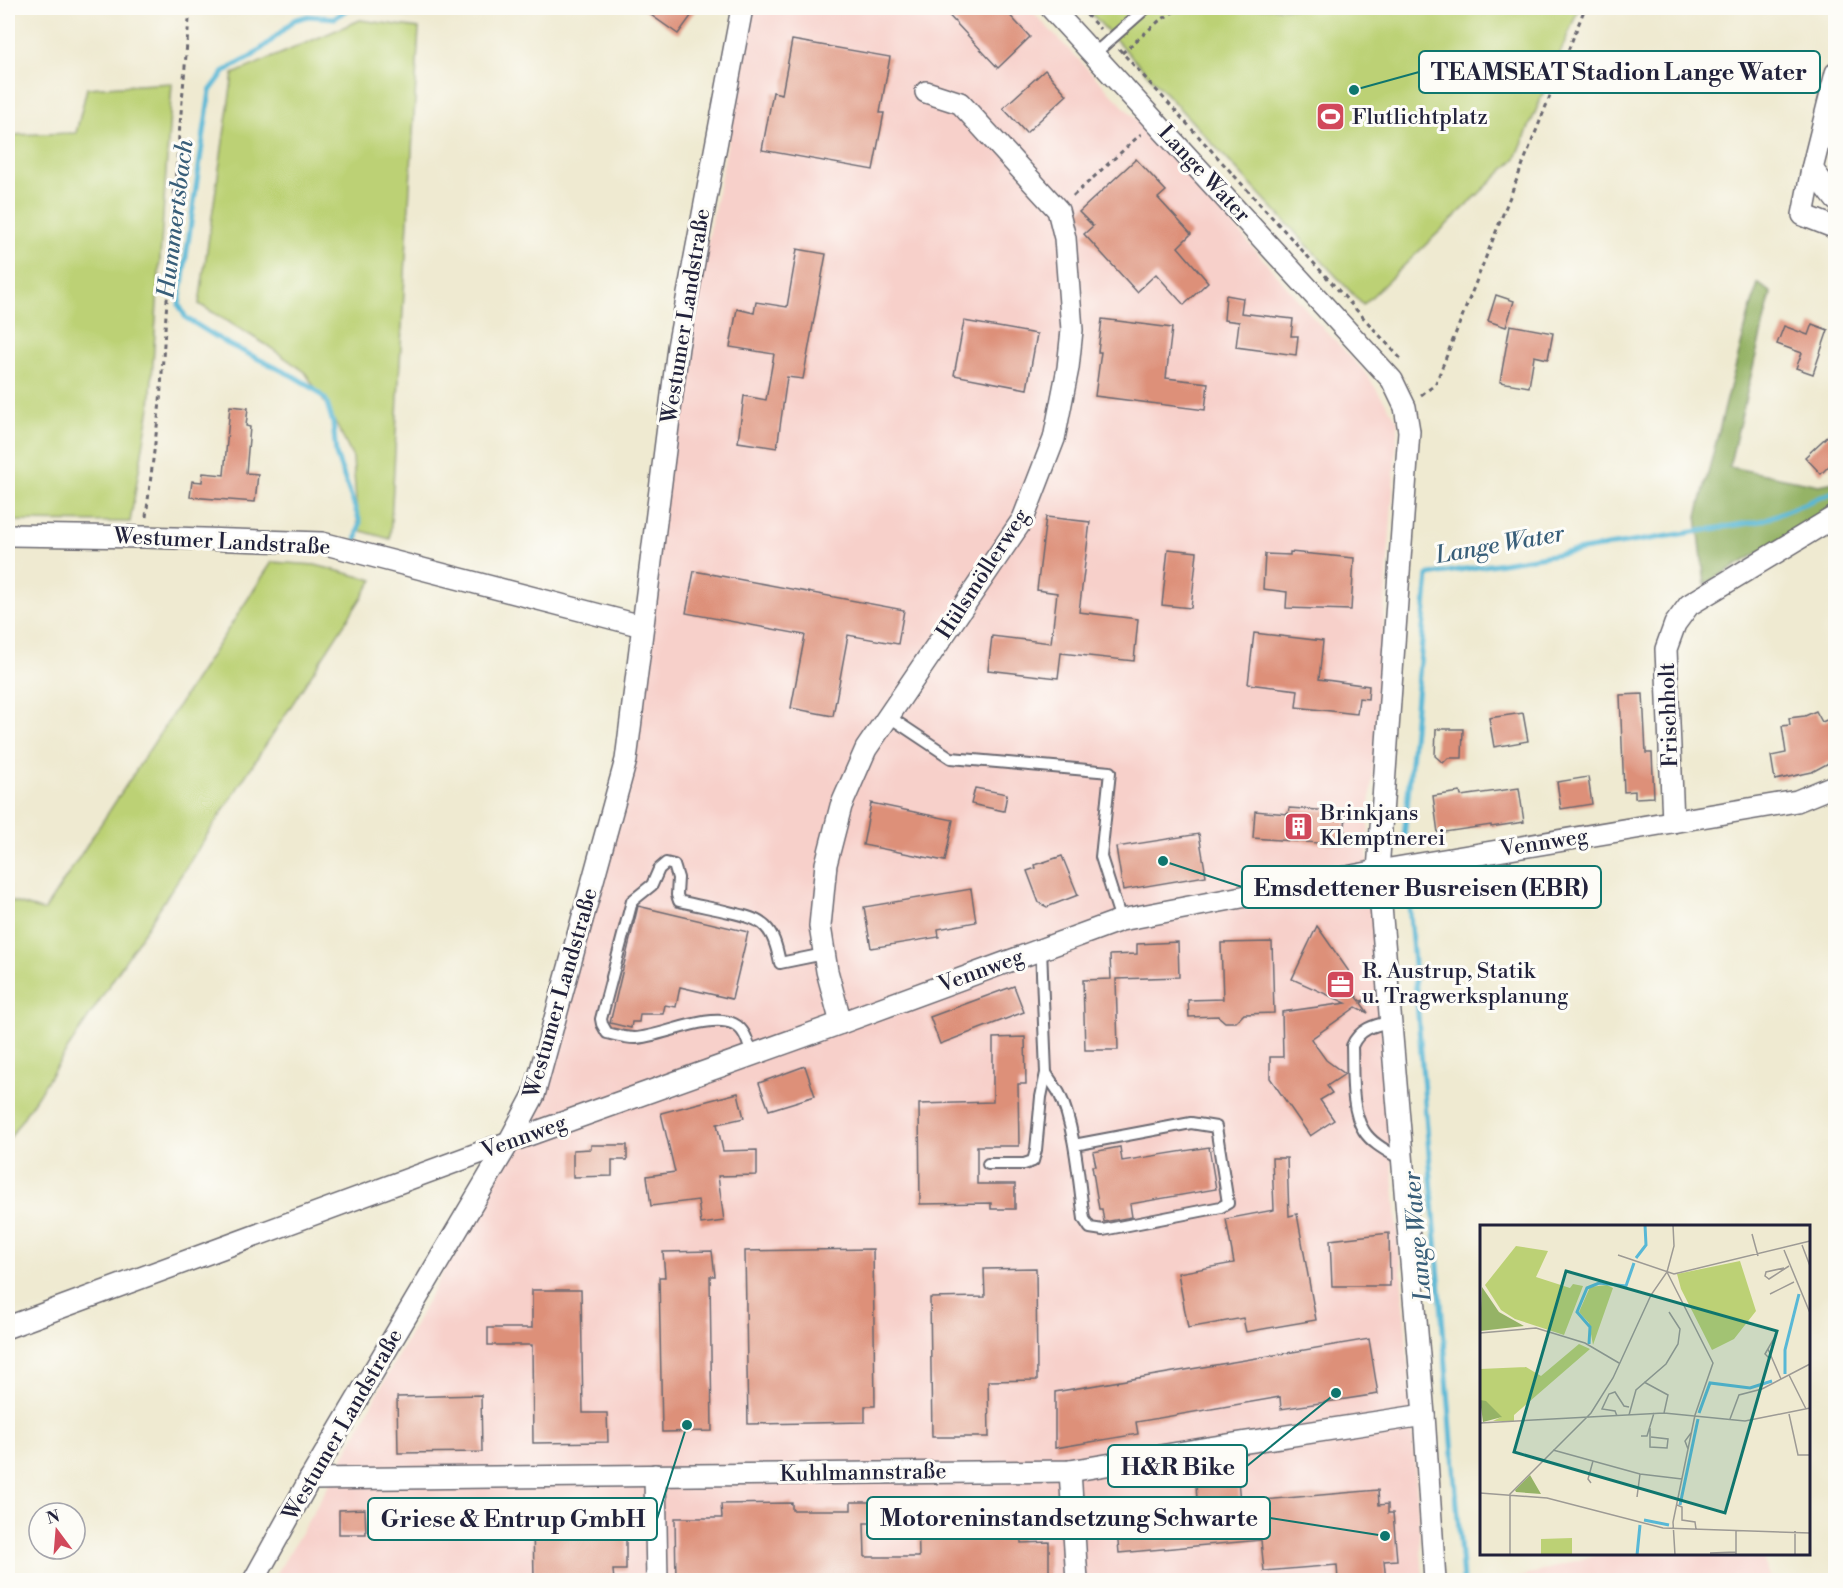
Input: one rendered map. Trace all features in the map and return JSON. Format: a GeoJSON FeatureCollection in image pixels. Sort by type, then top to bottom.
{"type":"FeatureCollection","features":[{"type":"Feature","properties":{"kind":"street","name":"Westumer Landstraße"},"geometry":{"type":"LineString","coordinates":[[254,1581],[310,1479],[509,1142],[534,1095],[626,760],[678,347],[742,8]]}},
{"type":"Feature","properties":{"kind":"street","name":"Lange Water"},"geometry":{"type":"LineString","coordinates":[[1051,8],[1392,380],[1406,407],[1409,430],[1378,871],[1424,1415],[1435,1581]]}},
{"type":"Feature","properties":{"kind":"street"},"geometry":{"type":"LineString","coordinates":[[1836,73],[1803,215],[1836,228]]}},
{"type":"Feature","properties":{"kind":"street","name":"Hülsmöllerweg"},"geometry":{"type":"LineString","coordinates":[[841,1023],[827,971],[820,926],[826,864],[841,806],[866,749],[1023,519],[1054,439],[1068,368],[1072,330],[1065,238],[1058,210],[960,103],[926,92]]}},
{"type":"Feature","properties":{"kind":"street"},"geometry":{"type":"LineString","coordinates":[[1812,169],[1836,200]]}},
{"type":"Feature","properties":{"kind":"street","name":"Frischholt"},"geometry":{"type":"LineString","coordinates":[[1673,822],[1666,649],[1675,624],[1689,604],[1836,516]]}},
{"type":"Feature","properties":{"kind":"street","name":"Westumer Landstraße"},"geometry":{"type":"LineString","coordinates":[[8,535],[322,543],[642,626]]}},
{"type":"Feature","properties":{"kind":"street","name":"Vennweg"},"geometry":{"type":"LineString","coordinates":[[8,1327],[1121,920],[1378,871],[1797,801],[1836,785]]}},
{"type":"Feature","properties":{"kind":"street","name":"Kuhlmannstraße"},"geometry":{"type":"LineString","coordinates":[[310,1479],[1070,1471],[1424,1415]]}},
{"type":"Feature","properties":{"kind":"street"},"geometry":{"type":"LineString","coordinates":[[1070,1471],[1077,1581]]}},
{"type":"Feature","properties":{"kind":"street"},"geometry":{"type":"LineString","coordinates":[[656,1475],[657,1581]]}},
{"type":"Feature","properties":{"kind":"lane"},"geometry":{"type":"LineString","coordinates":[[1094,54],[1146,8]]}},
{"type":"Feature","properties":{"kind":"lane"},"geometry":{"type":"LineString","coordinates":[[888,716],[951,758],[1110,772],[1101,856],[1121,920]]}},
{"type":"Feature","properties":{"kind":"lane"},"geometry":{"type":"LineString","coordinates":[[752,1055],[745,1034],[736,1024],[722,1020],[636,1038],[607,1034],[601,1019],[632,901],[652,885],[659,869],[666,863],[674,865],[678,878],[679,902],[755,917],[769,930],[777,946],[780,963],[824,954]]}},
{"type":"Feature","properties":{"kind":"lane","name":"Vennweg"},"geometry":{"type":"LineString","coordinates":[[1041,949],[1046,1073]]}},
{"type":"Feature","properties":{"kind":"lane"},"geometry":{"type":"LineString","coordinates":[[1390,1022],[1373,1025],[1354,1041],[1352,1046],[1355,1098],[1358,1118],[1364,1132],[1402,1160]]}},
{"type":"Feature","properties":{"kind":"lane"},"geometry":{"type":"LineString","coordinates":[[1046,1073],[1060,1095],[1074,1145],[1084,1219],[1090,1228],[1103,1230],[1221,1207],[1228,1203],[1216,1127],[1191,1122],[1074,1145]]}},
{"type":"Feature","properties":{"kind":"lane"},"geometry":{"type":"LineString","coordinates":[[988,1164],[1024,1164],[1033,1161],[1046,1073]]}},
{"type":"Feature","properties":{"kind":"path"},"geometry":{"type":"LineString","coordinates":[[144,537],[160,402],[174,183],[190,8]]}},
{"type":"Feature","properties":{"kind":"path"},"geometry":{"type":"LineString","coordinates":[[1122,53],[1159,21],[1180,8]]}},
{"type":"Feature","properties":{"kind":"path"},"geometry":{"type":"LineString","coordinates":[[1406,407],[1435,386],[1585,8]]}},
{"type":"Feature","properties":{"kind":"path"},"geometry":{"type":"LineString","coordinates":[[1058,210],[1155,121]]}},
{"type":"Feature","properties":{"kind":"shaded area"},"geometry":{"type":"Polygon","coordinates":[[[753,8],[1029,8],[1198,184],[1319,324],[1363,370],[1398,421],[1367,850],[1406,1334],[1423,1580],[273,1580],[321,1499],[451,1257],[516,1143],[619,822],[686,350],[753,8]]]}},
{"type":"Feature","properties":{"kind":"shaded area"},"geometry":{"type":"Polygon","coordinates":[[[1595,1555],[1762,1555],[1770,1580],[1512,1580],[1595,1555]]]}},
{"type":"Feature","properties":{"kind":"green space","name":"Flutlichtplatz"},"geometry":{"type":"Polygon","coordinates":[[[1086,8],[1579,8],[1516,158],[1363,305],[1086,8]]]}},
{"type":"Feature","properties":{"kind":"green space"},"geometry":{"type":"Polygon","coordinates":[[[360,20],[419,28],[390,539],[358,530],[353,458],[328,408],[305,372],[265,344],[199,304],[233,74],[360,20]]]}},
{"type":"Feature","properties":{"kind":"green space"},"geometry":{"type":"Polygon","coordinates":[[[172,83],[150,407],[130,522],[8,521],[8,135],[76,133],[87,88],[172,83]]]}},
{"type":"Feature","properties":{"kind":"green space"},"geometry":{"type":"Polygon","coordinates":[[[1758,283],[1771,293],[1729,467],[1819,485],[1835,482],[1835,508],[1705,584],[1697,516],[1758,283]]]}},
{"type":"Feature","properties":{"kind":"green space"},"geometry":{"type":"Polygon","coordinates":[[[272,562],[315,565],[373,580],[8,1141],[8,900],[44,911],[272,562]]]}},
{"type":"Feature","properties":{"kind":"building"},"geometry":{"type":"Polygon","coordinates":[[[641,8],[697,8],[678,34],[641,8]]]}},
{"type":"Feature","properties":{"kind":"building"},"geometry":{"type":"Polygon","coordinates":[[[942,8],[1003,8],[1030,37],[998,68],[942,8]]]}},
{"type":"Feature","properties":{"kind":"building"},"geometry":{"type":"Polygon","coordinates":[[[792,40],[890,57],[880,113],[884,113],[873,170],[762,150],[773,92],[782,94],[792,40]]]}},
{"type":"Feature","properties":{"kind":"building"},"geometry":{"type":"Polygon","coordinates":[[[1045,70],[1067,95],[1026,133],[1003,108],[1045,70]]]}},
{"type":"Feature","properties":{"kind":"building"},"geometry":{"type":"Polygon","coordinates":[[[1136,159],[1166,191],[1158,198],[1191,234],[1178,247],[1208,282],[1184,305],[1156,274],[1137,292],[1084,234],[1093,226],[1079,212],[1136,159]]]}},
{"type":"Feature","properties":{"kind":"building"},"geometry":{"type":"Polygon","coordinates":[[[797,249],[826,254],[803,379],[787,377],[777,448],[738,442],[744,396],[766,400],[774,354],[730,347],[737,309],[754,313],[756,302],[787,307],[797,249]]]}},
{"type":"Feature","properties":{"kind":"building"},"geometry":{"type":"Polygon","coordinates":[[[1226,295],[1243,298],[1241,313],[1293,319],[1291,336],[1298,336],[1296,355],[1236,347],[1239,322],[1224,320],[1226,295]]]}},
{"type":"Feature","properties":{"kind":"building"},"geometry":{"type":"Polygon","coordinates":[[[1496,295],[1514,301],[1506,327],[1488,321],[1496,295]]]}},
{"type":"Feature","properties":{"kind":"building"},"geometry":{"type":"Polygon","coordinates":[[[1102,319],[1172,328],[1166,378],[1208,383],[1205,410],[1095,396],[1101,352],[1098,352],[1102,319]]]}},
{"type":"Feature","properties":{"kind":"building"},"geometry":{"type":"Polygon","coordinates":[[[964,321],[1037,334],[1027,389],[954,375],[964,321]]]}},
{"type":"Feature","properties":{"kind":"building"},"geometry":{"type":"Polygon","coordinates":[[[1812,324],[1828,330],[1813,374],[1796,368],[1802,353],[1777,344],[1784,326],[1808,335],[1812,324]]]}},
{"type":"Feature","properties":{"kind":"building"},"geometry":{"type":"Polygon","coordinates":[[[1510,325],[1553,333],[1548,359],[1534,356],[1529,387],[1500,382],[1510,325]]]}},
{"type":"Feature","properties":{"kind":"building"},"geometry":{"type":"Polygon","coordinates":[[[230,406],[248,408],[246,426],[250,427],[246,473],[258,474],[255,502],[190,497],[192,481],[202,482],[203,473],[224,475],[230,406]]]}},
{"type":"Feature","properties":{"kind":"building"},"geometry":{"type":"Polygon","coordinates":[[[1836,428],[1836,459],[1821,474],[1805,457],[1836,428]]]}},
{"type":"Feature","properties":{"kind":"building"},"geometry":{"type":"Polygon","coordinates":[[[1046,517],[1090,522],[1079,612],[1138,619],[1134,661],[1061,653],[1058,678],[988,670],[992,636],[1051,643],[1057,593],[1037,590],[1046,517]]]}},
{"type":"Feature","properties":{"kind":"building"},"geometry":{"type":"Polygon","coordinates":[[[1168,549],[1197,552],[1191,608],[1162,605],[1168,549]]]}},
{"type":"Feature","properties":{"kind":"building"},"geometry":{"type":"Polygon","coordinates":[[[1290,552],[1354,558],[1351,610],[1286,608],[1287,592],[1263,589],[1265,554],[1290,555],[1290,552]]]}},
{"type":"Feature","properties":{"kind":"building"},"geometry":{"type":"Polygon","coordinates":[[[694,571],[904,610],[898,644],[848,635],[833,716],[791,708],[805,635],[686,613],[694,571]]]}},
{"type":"Feature","properties":{"kind":"building"},"geometry":{"type":"Polygon","coordinates":[[[1254,633],[1323,641],[1319,679],[1369,686],[1368,699],[1359,698],[1357,714],[1296,707],[1298,690],[1248,684],[1254,633]]]}},
{"type":"Feature","properties":{"kind":"building"},"geometry":{"type":"Polygon","coordinates":[[[1643,694],[1646,753],[1652,753],[1654,797],[1635,798],[1635,791],[1624,792],[1620,695],[1643,694]]]}},
{"type":"Feature","properties":{"kind":"building"},"geometry":{"type":"Polygon","coordinates":[[[1816,711],[1822,722],[1836,716],[1836,759],[1812,772],[1775,780],[1771,756],[1786,753],[1782,726],[1790,725],[1789,718],[1805,716],[1816,711]]]}},
{"type":"Feature","properties":{"kind":"building"},"geometry":{"type":"Polygon","coordinates":[[[1523,713],[1528,741],[1494,747],[1489,718],[1523,713]]]}},
{"type":"Feature","properties":{"kind":"building"},"geometry":{"type":"Polygon","coordinates":[[[1436,729],[1463,729],[1462,758],[1448,758],[1443,763],[1435,756],[1436,729]]]}},
{"type":"Feature","properties":{"kind":"building"},"geometry":{"type":"Polygon","coordinates":[[[1588,777],[1592,804],[1561,809],[1557,782],[1588,777]]]}},
{"type":"Feature","properties":{"kind":"building"},"geometry":{"type":"Polygon","coordinates":[[[975,788],[1007,794],[1004,811],[971,804],[975,788]]]}},
{"type":"Feature","properties":{"kind":"building"},"geometry":{"type":"Polygon","coordinates":[[[1519,788],[1524,822],[1438,833],[1433,796],[1460,792],[1461,796],[1519,788]]]}},
{"type":"Feature","properties":{"kind":"building"},"geometry":{"type":"Polygon","coordinates":[[[871,803],[953,820],[945,861],[863,845],[871,803]]]}},
{"type":"Feature","properties":{"kind":"building","name":"Brinkjans Klemptnerei"},"geometry":{"type":"Polygon","coordinates":[[[1289,808],[1346,812],[1344,845],[1253,838],[1255,811],[1288,814],[1289,808]]]}},
{"type":"Feature","properties":{"kind":"building"},"geometry":{"type":"Polygon","coordinates":[[[1199,834],[1206,876],[1123,890],[1116,847],[1199,834]]]}},
{"type":"Feature","properties":{"kind":"building"},"geometry":{"type":"Polygon","coordinates":[[[1062,856],[1078,895],[1047,907],[1039,903],[1027,871],[1036,868],[1035,865],[1062,856]]]}},
{"type":"Feature","properties":{"kind":"building"},"geometry":{"type":"Polygon","coordinates":[[[971,889],[976,922],[938,929],[939,937],[871,948],[864,907],[971,889]]]}},
{"type":"Feature","properties":{"kind":"building"},"geometry":{"type":"Polygon","coordinates":[[[638,906],[748,932],[732,999],[680,987],[676,1007],[665,1005],[663,1014],[640,1014],[639,1022],[632,1022],[631,1028],[610,1023],[638,906]]]}},
{"type":"Feature","properties":{"kind":"building"},"geometry":{"type":"Polygon","coordinates":[[[1317,926],[1350,973],[1345,977],[1349,983],[1347,984],[1360,1001],[1366,1000],[1361,1003],[1368,1013],[1356,1007],[1311,1039],[1326,1060],[1345,1074],[1327,1086],[1332,1093],[1320,1100],[1334,1120],[1310,1136],[1270,1078],[1270,1057],[1283,1057],[1282,1012],[1346,1003],[1292,979],[1317,926]]]}},
{"type":"Feature","properties":{"kind":"building"},"geometry":{"type":"Polygon","coordinates":[[[1178,942],[1179,977],[1116,979],[1118,1050],[1085,1050],[1083,980],[1111,979],[1110,955],[1137,954],[1137,944],[1178,942]]]}},
{"type":"Feature","properties":{"kind":"building"},"geometry":{"type":"Polygon","coordinates":[[[1272,942],[1274,1013],[1244,1014],[1236,1022],[1225,1022],[1218,1016],[1189,1017],[1188,1000],[1223,999],[1221,943],[1272,942]]]}},
{"type":"Feature","properties":{"kind":"building"},"geometry":{"type":"Polygon","coordinates":[[[1014,986],[1024,1012],[940,1044],[930,1017],[1014,986]]]}},
{"type":"Feature","properties":{"kind":"building"},"geometry":{"type":"Polygon","coordinates":[[[1025,1037],[1026,1084],[1018,1084],[1019,1146],[977,1146],[977,1184],[1015,1184],[1015,1209],[991,1209],[991,1203],[920,1204],[919,1104],[993,1102],[993,1038],[1025,1037]]]}},
{"type":"Feature","properties":{"kind":"building"},"geometry":{"type":"Polygon","coordinates":[[[805,1066],[815,1096],[769,1110],[759,1083],[805,1066]]]}},
{"type":"Feature","properties":{"kind":"building"},"geometry":{"type":"Polygon","coordinates":[[[738,1093],[744,1118],[717,1124],[723,1151],[757,1150],[757,1175],[718,1176],[724,1221],[701,1224],[698,1200],[651,1206],[647,1176],[675,1172],[661,1113],[738,1093]]]}},
{"type":"Feature","properties":{"kind":"building"},"geometry":{"type":"Polygon","coordinates":[[[591,1145],[627,1145],[627,1160],[612,1160],[612,1176],[573,1177],[573,1150],[591,1149],[591,1145]]]}},
{"type":"Feature","properties":{"kind":"building"},"geometry":{"type":"Polygon","coordinates":[[[1120,1147],[1122,1161],[1209,1147],[1216,1189],[1130,1204],[1132,1217],[1104,1222],[1102,1209],[1099,1209],[1092,1166],[1096,1166],[1093,1152],[1120,1147]]]}},
{"type":"Feature","properties":{"kind":"building"},"geometry":{"type":"Polygon","coordinates":[[[1272,1158],[1287,1158],[1289,1216],[1297,1214],[1316,1320],[1246,1332],[1243,1318],[1188,1328],[1178,1273],[1234,1263],[1226,1219],[1274,1210],[1272,1158]]]}},
{"type":"Feature","properties":{"kind":"building"},"geometry":{"type":"Polygon","coordinates":[[[1389,1233],[1390,1286],[1332,1286],[1330,1240],[1389,1233]]]}},
{"type":"Feature","properties":{"kind":"building"},"geometry":{"type":"Polygon","coordinates":[[[873,1249],[875,1406],[865,1406],[865,1422],[748,1424],[745,1251],[873,1249]]]}},
{"type":"Feature","properties":{"kind":"building"},"geometry":{"type":"Polygon","coordinates":[[[712,1251],[715,1276],[710,1276],[712,1431],[662,1432],[659,1277],[665,1277],[663,1252],[712,1251]]]}},
{"type":"Feature","properties":{"kind":"building"},"geometry":{"type":"Polygon","coordinates":[[[1036,1268],[1037,1380],[988,1381],[989,1437],[932,1437],[930,1298],[985,1297],[984,1269],[1036,1268]]]}},
{"type":"Feature","properties":{"kind":"building"},"geometry":{"type":"Polygon","coordinates":[[[532,1290],[581,1290],[583,1413],[607,1413],[608,1442],[533,1443],[532,1345],[488,1345],[488,1328],[532,1328],[532,1290]]]}},
{"type":"Feature","properties":{"kind":"building"},"geometry":{"type":"Polygon","coordinates":[[[1369,1339],[1378,1394],[1281,1409],[1280,1397],[1136,1422],[1138,1434],[1055,1448],[1055,1392],[1369,1339]]]}},
{"type":"Feature","properties":{"kind":"building"},"geometry":{"type":"Polygon","coordinates":[[[481,1395],[482,1452],[398,1453],[397,1397],[481,1395]]]}},
{"type":"Feature","properties":{"kind":"building"},"geometry":{"type":"Polygon","coordinates":[[[1238,1480],[1240,1502],[1378,1490],[1379,1505],[1388,1504],[1388,1513],[1393,1513],[1397,1560],[1384,1561],[1386,1581],[1338,1581],[1337,1565],[1264,1571],[1261,1540],[1119,1553],[1115,1507],[1197,1500],[1196,1484],[1238,1480]]]}},
{"type":"Feature","properties":{"kind":"building"},"geometry":{"type":"Polygon","coordinates":[[[930,1501],[1020,1501],[1021,1543],[1049,1542],[1049,1581],[676,1581],[675,1518],[722,1518],[721,1504],[792,1503],[792,1510],[851,1510],[851,1502],[871,1502],[872,1523],[864,1523],[865,1557],[919,1557],[918,1516],[930,1516],[930,1501]]]}},
{"type":"Feature","properties":{"kind":"building"},"geometry":{"type":"Polygon","coordinates":[[[365,1509],[366,1534],[339,1534],[339,1510],[365,1509]]]}},
{"type":"Feature","properties":{"kind":"building"},"geometry":{"type":"Polygon","coordinates":[[[626,1518],[626,1570],[613,1570],[614,1581],[534,1581],[533,1520],[626,1518]]]}},
{"type":"Feature","properties":{"kind":"waterway","name":"Hummertsbach"},"geometry":{"type":"LineString","coordinates":[[349,8],[335,18],[308,16],[294,20],[251,57],[225,71],[210,91],[179,305],[186,318],[226,343],[293,376],[313,388],[326,400],[333,423],[336,454],[360,522],[356,542]]}},
{"type":"Feature","properties":{"kind":"waterway","name":"Hummertsbach"},"geometry":{"type":"LineString","coordinates":[[386,8],[410,14],[434,8]]}},
{"type":"Feature","properties":{"kind":"waterway","name":"Lange Water"},"geometry":{"type":"LineString","coordinates":[[1404,839],[1428,575],[1761,521],[1836,491]]}},
{"type":"Feature","properties":{"kind":"waterway","name":"Lange Water"},"geometry":{"type":"LineString","coordinates":[[1408,889],[1463,1580]]}},
{"type":"Feature","properties":{"kind":"place","name":"TEAMSEAT Stadion Lange Water"},"geometry":{"type":"Point","coordinates":[1354,90]}},
{"type":"Feature","properties":{"kind":"place","name":"Flutlichtplatz"},"geometry":{"type":"Point","coordinates":[1331,117]}},
{"type":"Feature","properties":{"kind":"place","name":"Brinkjans Klemptnerei"},"geometry":{"type":"Point","coordinates":[1299,826]}},
{"type":"Feature","properties":{"kind":"place","name":"Emsdettener Busreisen (EBR)"},"geometry":{"type":"Point","coordinates":[1163,861]}},
{"type":"Feature","properties":{"kind":"place","name":"R. Austrup, Statik u. Tragwerksplanung"},"geometry":{"type":"Point","coordinates":[1341,984]}},
{"type":"Feature","properties":{"kind":"place","name":"H&R Bike"},"geometry":{"type":"Point","coordinates":[1336,1393]}},
{"type":"Feature","properties":{"kind":"place","name":"Griese & Entrup GmbH"},"geometry":{"type":"Point","coordinates":[687,1425]}},
{"type":"Feature","properties":{"kind":"place","name":"Motoreninstandsetzung Schwarte"},"geometry":{"type":"Point","coordinates":[1385,1536]}}]}
